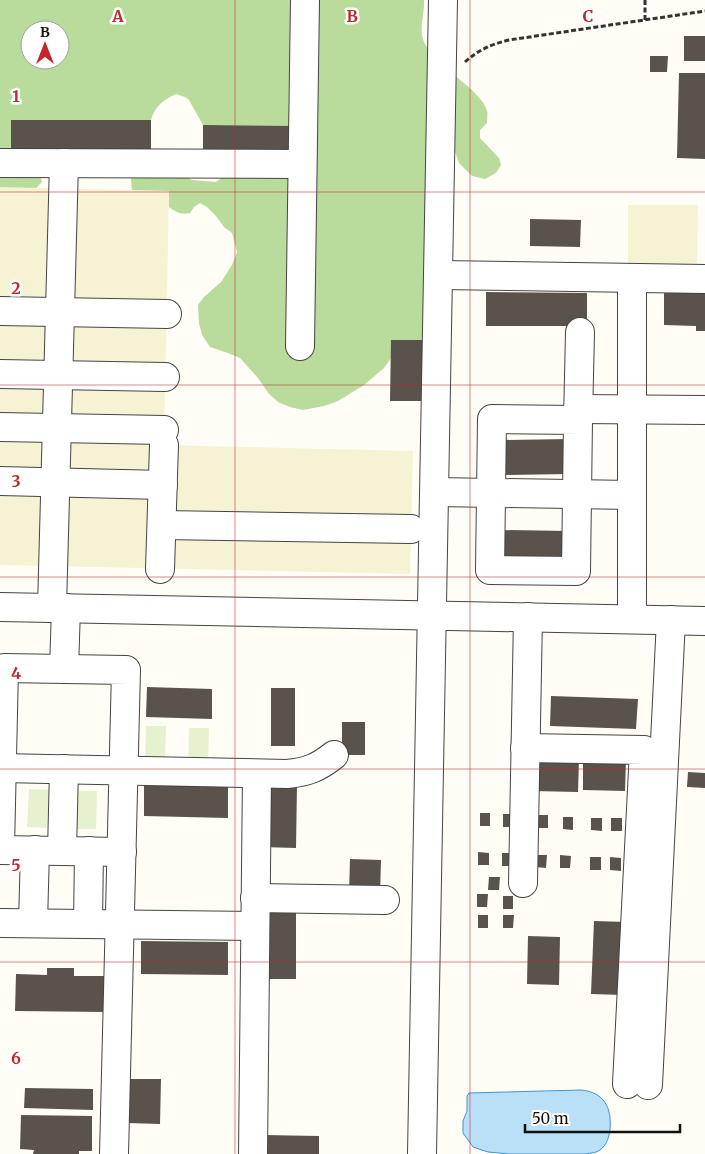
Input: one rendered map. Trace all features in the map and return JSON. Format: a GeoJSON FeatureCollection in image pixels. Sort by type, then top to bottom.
{"type":"FeatureCollection","features":[{"type":"Feature","properties":{"kind":"lane"},"geometry":{"type":"LineString","coordinates":[[300,346],[305,0]]}},
{"type":"Feature","properties":{"kind":"lane"},"geometry":{"type":"LineString","coordinates":[[422,1154],[443,0]]}},
{"type":"Feature","properties":{"kind":"lane"},"geometry":{"type":"LineString","coordinates":[[0,163],[302,164]]}},
{"type":"Feature","properties":{"kind":"lane"},"geometry":{"type":"LineString","coordinates":[[64,163],[55,482],[59,608],[64,669]]}},
{"type":"Feature","properties":{"kind":"lane"},"geometry":{"type":"LineString","coordinates":[[439,275],[705,279]]}},
{"type":"Feature","properties":{"kind":"lane"},"geometry":{"type":"LineString","coordinates":[[632,278],[632,619]]}},
{"type":"Feature","properties":{"kind":"lane"},"geometry":{"type":"LineString","coordinates":[[0,311],[167,314]]}},
{"type":"Feature","properties":{"kind":"lane"},"geometry":{"type":"LineString","coordinates":[[580,332],[578,414],[576,571],[490,570],[492,419],[578,414],[632,410],[705,410]]}},
{"type":"Feature","properties":{"kind":"lane"},"geometry":{"type":"LineString","coordinates":[[0,374],[165,377]]}},
{"type":"Feature","properties":{"kind":"lane"},"geometry":{"type":"LineString","coordinates":[[0,427],[57,428],[164,438],[160,569]]}},
{"type":"Feature","properties":{"kind":"lane"},"geometry":{"type":"LineString","coordinates":[[0,481],[162,485]]}},
{"type":"Feature","properties":{"kind":"lane"},"geometry":{"type":"LineString","coordinates":[[434,492],[632,495]]}},
{"type":"Feature","properties":{"kind":"lane"},"geometry":{"type":"LineString","coordinates":[[162,525],[411,529]]}},
{"type":"Feature","properties":{"kind":"lane"},"geometry":{"type":"LineString","coordinates":[[0,606],[705,621]]}},
{"type":"Feature","properties":{"kind":"lane"},"geometry":{"type":"LineString","coordinates":[[523,883],[528,617]]}},
{"type":"Feature","properties":{"kind":"lane"},"geometry":{"type":"LineString","coordinates":[[525,748],[644,750],[637,1085],[671,620]]}},
{"type":"Feature","properties":{"kind":"lane"},"geometry":{"type":"LineString","coordinates":[[114,1154],[122,852],[126,670],[4,668],[0,850],[122,852]]}},
{"type":"Feature","properties":{"kind":"lane"},"geometry":{"type":"LineString","coordinates":[[1,768],[286,774],[300,773],[313,769],[334,755]]}},
{"type":"Feature","properties":{"kind":"lane"},"geometry":{"type":"LineString","coordinates":[[64,769],[88,924]]}},
{"type":"Feature","properties":{"kind":"lane"},"geometry":{"type":"LineString","coordinates":[[253,1154],[257,774]]}},
{"type":"Feature","properties":{"kind":"lane"},"geometry":{"type":"LineString","coordinates":[[33,923],[34,850]]}},
{"type":"Feature","properties":{"kind":"lane"},"geometry":{"type":"LineString","coordinates":[[255,898],[385,900]]}},
{"type":"Feature","properties":{"kind":"lane"},"geometry":{"type":"LineString","coordinates":[[0,923],[255,926]]}},
{"type":"Feature","properties":{"kind":"path"},"geometry":{"type":"LineString","coordinates":[[645,0],[645,20]]}},
{"type":"Feature","properties":{"kind":"path"},"geometry":{"type":"LineString","coordinates":[[442,95],[449,80],[459,67],[472,56],[496,43],[705,11]]}},
{"type":"Feature","properties":{"kind":"shaded area"},"geometry":{"type":"Polygon","coordinates":[[[0,187],[169,191],[164,445],[413,451],[410,574],[0,565],[0,187]]]}},
{"type":"Feature","properties":{"kind":"shaded area"},"geometry":{"type":"Polygon","coordinates":[[[628,205],[698,205],[697,270],[628,270],[628,205]]]}},
{"type":"Feature","properties":{"kind":"green space"},"geometry":{"type":"Polygon","coordinates":[[[0,0],[424,0],[422,37],[424,42],[428,50],[440,63],[468,86],[483,103],[487,112],[487,123],[480,130],[480,138],[499,158],[501,165],[496,173],[485,179],[472,176],[459,163],[452,143],[455,124],[452,115],[424,283],[423,340],[391,340],[391,358],[384,368],[364,385],[338,401],[303,410],[278,402],[269,394],[240,358],[210,347],[202,335],[198,305],[221,282],[232,265],[237,252],[232,233],[224,227],[207,207],[200,203],[190,213],[178,213],[169,207],[169,191],[132,190],[131,179],[136,173],[182,174],[192,180],[216,182],[294,126],[203,125],[189,100],[176,94],[160,104],[151,120],[11,120],[11,155],[40,176],[42,182],[36,188],[0,187],[0,0]]]}},
{"type":"Feature","properties":{"kind":"green space"},"geometry":{"type":"Polygon","coordinates":[[[146,726],[166,726],[165,765],[145,764],[146,726]]]}},
{"type":"Feature","properties":{"kind":"green space"},"geometry":{"type":"Polygon","coordinates":[[[189,728],[209,728],[208,766],[188,766],[189,728]]]}},
{"type":"Feature","properties":{"kind":"green space"},"geometry":{"type":"Polygon","coordinates":[[[29,789],[49,790],[47,828],[27,827],[29,789]]]}},
{"type":"Feature","properties":{"kind":"green space"},"geometry":{"type":"Polygon","coordinates":[[[77,791],[97,791],[96,829],[76,829],[77,791]]]}},
{"type":"Feature","properties":{"kind":"water"},"geometry":{"type":"Polygon","coordinates":[[[589,1091],[601,1098],[605,1102],[610,1114],[608,1138],[604,1146],[597,1152],[585,1154],[509,1154],[488,1152],[473,1147],[463,1133],[463,1121],[467,1111],[467,1096],[469,1093],[589,1091]]]}},
{"type":"Feature","properties":{"kind":"building"},"geometry":{"type":"Polygon","coordinates":[[[684,36],[705,36],[705,61],[684,61],[684,36]]]}},
{"type":"Feature","properties":{"kind":"building"},"geometry":{"type":"Polygon","coordinates":[[[650,56],[668,56],[667,72],[650,72],[650,56]]]}},
{"type":"Feature","properties":{"kind":"building"},"geometry":{"type":"Polygon","coordinates":[[[679,73],[705,73],[705,159],[677,158],[679,73]]]}},
{"type":"Feature","properties":{"kind":"building"},"geometry":{"type":"Polygon","coordinates":[[[11,120],[151,120],[151,155],[11,155],[11,120]]]}},
{"type":"Feature","properties":{"kind":"building"},"geometry":{"type":"Polygon","coordinates":[[[203,125],[295,126],[294,160],[203,158],[203,125]]]}},
{"type":"Feature","properties":{"kind":"building"},"geometry":{"type":"Polygon","coordinates":[[[530,219],[581,220],[580,247],[530,246],[530,219]]]}},
{"type":"Feature","properties":{"kind":"building"},"geometry":{"type":"Polygon","coordinates":[[[664,288],[705,288],[705,331],[696,331],[696,326],[664,325],[664,288]]]}},
{"type":"Feature","properties":{"kind":"building"},"geometry":{"type":"Polygon","coordinates":[[[486,292],[587,293],[587,326],[486,326],[486,292]]]}},
{"type":"Feature","properties":{"kind":"building"},"geometry":{"type":"Polygon","coordinates":[[[391,340],[423,340],[421,401],[390,401],[391,340]]]}},
{"type":"Feature","properties":{"kind":"building"},"geometry":{"type":"Polygon","coordinates":[[[569,439],[569,474],[501,475],[501,440],[569,439]]]}},
{"type":"Feature","properties":{"kind":"building"},"geometry":{"type":"Polygon","coordinates":[[[500,530],[568,531],[568,563],[500,563],[500,530]]]}},
{"type":"Feature","properties":{"kind":"building"},"geometry":{"type":"Polygon","coordinates":[[[147,687],[212,689],[212,719],[146,717],[147,687]]]}},
{"type":"Feature","properties":{"kind":"building"},"geometry":{"type":"Polygon","coordinates":[[[271,688],[295,688],[295,746],[271,746],[271,688]]]}},
{"type":"Feature","properties":{"kind":"building"},"geometry":{"type":"Polygon","coordinates":[[[551,696],[638,699],[636,729],[550,726],[551,696]]]}},
{"type":"Feature","properties":{"kind":"building"},"geometry":{"type":"Polygon","coordinates":[[[342,722],[365,722],[365,755],[342,755],[342,722]]]}},
{"type":"Feature","properties":{"kind":"building"},"geometry":{"type":"Polygon","coordinates":[[[533,758],[579,759],[578,792],[533,791],[533,758]]]}},
{"type":"Feature","properties":{"kind":"building"},"geometry":{"type":"Polygon","coordinates":[[[583,759],[626,760],[625,791],[583,790],[583,759]]]}},
{"type":"Feature","properties":{"kind":"building"},"geometry":{"type":"Polygon","coordinates":[[[688,772],[705,773],[705,788],[687,787],[688,772]]]}},
{"type":"Feature","properties":{"kind":"building"},"geometry":{"type":"Polygon","coordinates":[[[144,780],[228,782],[228,818],[144,816],[144,780]]]}},
{"type":"Feature","properties":{"kind":"building"},"geometry":{"type":"Polygon","coordinates":[[[263,784],[297,785],[296,848],[261,847],[263,784]]]}},
{"type":"Feature","properties":{"kind":"building"},"geometry":{"type":"Polygon","coordinates":[[[480,813],[490,813],[490,826],[480,826],[480,813]]]}},
{"type":"Feature","properties":{"kind":"building"},"geometry":{"type":"Polygon","coordinates":[[[503,814],[513,814],[513,827],[503,827],[503,814]]]}},
{"type":"Feature","properties":{"kind":"building"},"geometry":{"type":"Polygon","coordinates":[[[538,815],[548,815],[548,828],[538,828],[538,815]]]}},
{"type":"Feature","properties":{"kind":"building"},"geometry":{"type":"Polygon","coordinates":[[[563,817],[573,817],[573,830],[563,829],[563,817]]]}},
{"type":"Feature","properties":{"kind":"building"},"geometry":{"type":"Polygon","coordinates":[[[591,818],[602,818],[602,831],[591,830],[591,818]]]}},
{"type":"Feature","properties":{"kind":"building"},"geometry":{"type":"Polygon","coordinates":[[[611,818],[622,818],[622,831],[611,831],[611,818]]]}},
{"type":"Feature","properties":{"kind":"building"},"geometry":{"type":"Polygon","coordinates":[[[478,852],[489,853],[489,865],[478,865],[478,852]]]}},
{"type":"Feature","properties":{"kind":"building"},"geometry":{"type":"Polygon","coordinates":[[[502,853],[512,853],[512,866],[502,866],[502,853]]]}},
{"type":"Feature","properties":{"kind":"building"},"geometry":{"type":"Polygon","coordinates":[[[536,855],[547,855],[546,868],[535,867],[536,855]]]}},
{"type":"Feature","properties":{"kind":"building"},"geometry":{"type":"Polygon","coordinates":[[[560,855],[571,856],[570,868],[560,868],[560,855]]]}},
{"type":"Feature","properties":{"kind":"building"},"geometry":{"type":"Polygon","coordinates":[[[590,857],[601,857],[601,870],[590,870],[590,857]]]}},
{"type":"Feature","properties":{"kind":"building"},"geometry":{"type":"Polygon","coordinates":[[[610,857],[621,858],[621,871],[610,870],[610,857]]]}},
{"type":"Feature","properties":{"kind":"building"},"geometry":{"type":"Polygon","coordinates":[[[350,859],[381,860],[380,894],[349,894],[350,859]]]}},
{"type":"Feature","properties":{"kind":"building"},"geometry":{"type":"Polygon","coordinates":[[[489,877],[500,877],[499,890],[488,890],[489,877]]]}},
{"type":"Feature","properties":{"kind":"building"},"geometry":{"type":"Polygon","coordinates":[[[477,894],[488,894],[487,907],[477,907],[477,894]]]}},
{"type":"Feature","properties":{"kind":"building"},"geometry":{"type":"Polygon","coordinates":[[[503,896],[513,896],[513,909],[503,909],[503,896]]]}},
{"type":"Feature","properties":{"kind":"building"},"geometry":{"type":"Polygon","coordinates":[[[261,913],[296,913],[296,979],[260,979],[261,913]]]}},
{"type":"Feature","properties":{"kind":"building"},"geometry":{"type":"Polygon","coordinates":[[[478,915],[488,915],[488,928],[478,928],[478,915]]]}},
{"type":"Feature","properties":{"kind":"building"},"geometry":{"type":"Polygon","coordinates":[[[503,915],[514,915],[513,928],[503,928],[503,915]]]}},
{"type":"Feature","properties":{"kind":"building"},"geometry":{"type":"Polygon","coordinates":[[[594,921],[627,922],[623,995],[591,994],[594,921]]]}},
{"type":"Feature","properties":{"kind":"building"},"geometry":{"type":"Polygon","coordinates":[[[528,936],[560,937],[559,985],[527,984],[528,936]]]}},
{"type":"Feature","properties":{"kind":"building"},"geometry":{"type":"Polygon","coordinates":[[[141,941],[228,942],[228,975],[141,974],[141,941]]]}},
{"type":"Feature","properties":{"kind":"building"},"geometry":{"type":"Polygon","coordinates":[[[47,968],[74,968],[74,976],[105,976],[104,1012],[15,1011],[16,974],[47,975],[47,968]]]}},
{"type":"Feature","properties":{"kind":"building"},"geometry":{"type":"Polygon","coordinates":[[[127,1079],[161,1079],[160,1124],[127,1123],[127,1079]]]}},
{"type":"Feature","properties":{"kind":"building"},"geometry":{"type":"Polygon","coordinates":[[[25,1088],[93,1089],[93,1110],[24,1108],[25,1088]]]}},
{"type":"Feature","properties":{"kind":"building"},"geometry":{"type":"Polygon","coordinates":[[[21,1115],[92,1116],[92,1151],[79,1151],[79,1154],[33,1154],[34,1150],[20,1149],[21,1115]]]}},
{"type":"Feature","properties":{"kind":"building"},"geometry":{"type":"Polygon","coordinates":[[[264,1135],[319,1136],[319,1154],[263,1154],[264,1135]]]}}]}
